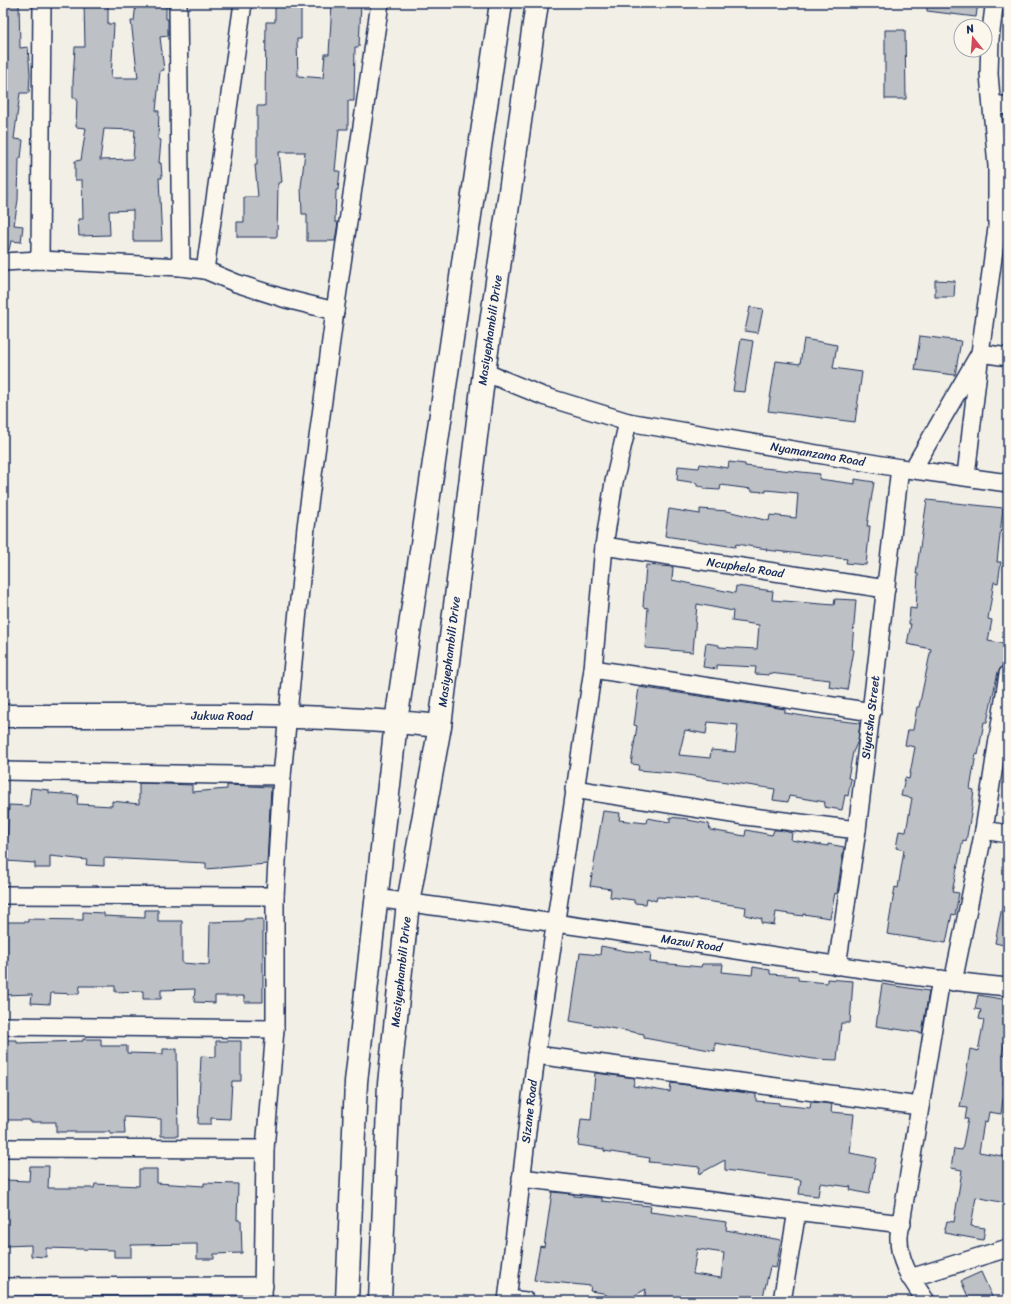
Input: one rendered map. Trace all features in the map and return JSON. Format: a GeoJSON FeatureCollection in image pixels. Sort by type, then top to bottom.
{"type":"FeatureCollection","features":[{"type":"Feature","properties":{"kind":"main road"},"geometry":{"type":"LineString","coordinates":[[347,1301],[356,1082],[396,722],[501,3]]}},
{"type":"Feature","properties":{"kind":"main road","name":"Masiyephambili Drive"},"geometry":{"type":"LineString","coordinates":[[380,1301],[389,1084],[408,903],[440,726],[484,372],[537,3]]}},
{"type":"Feature","properties":{"kind":"main road","name":"Jukwa Road"},"geometry":{"type":"LineString","coordinates":[[3,716],[287,717],[396,722],[440,726]]}},
{"type":"Feature","properties":{"kind":"street"},"geometry":{"type":"LineString","coordinates":[[40,260],[42,3]]}},
{"type":"Feature","properties":{"kind":"street"},"geometry":{"type":"LineString","coordinates":[[178,3],[181,267]]}},
{"type":"Feature","properties":{"kind":"street"},"geometry":{"type":"LineString","coordinates":[[205,270],[243,3]]}},
{"type":"Feature","properties":{"kind":"street"},"geometry":{"type":"LineString","coordinates":[[3,1287],[264,1293],[265,1149],[275,1029],[275,896],[287,717],[306,527],[335,311],[380,3]]}},
{"type":"Feature","properties":{"kind":"street"},"geometry":{"type":"LineString","coordinates":[[966,476],[980,353],[1002,229],[997,166],[1000,105],[989,74],[990,39],[994,7],[996,3]]}},
{"type":"Feature","properties":{"kind":"street"},"geometry":{"type":"LineString","coordinates":[[3,262],[40,260],[181,267],[205,270],[236,283],[286,299],[335,311]]}},
{"type":"Feature","properties":{"kind":"street"},"geometry":{"type":"LineString","coordinates":[[980,353],[1008,357]]}},
{"type":"Feature","properties":{"kind":"street"},"geometry":{"type":"LineString","coordinates":[[907,468],[980,353]]}},
{"type":"Feature","properties":{"kind":"street","name":"Nyamanzana Road"},"geometry":{"type":"LineString","coordinates":[[484,372],[543,396],[628,422],[1008,483]]}},
{"type":"Feature","properties":{"kind":"street","name":"Sizane Road"},"geometry":{"type":"LineString","coordinates":[[508,1300],[536,1055],[574,789],[593,669],[604,546],[614,482],[628,422]]}},
{"type":"Feature","properties":{"kind":"street","name":"Siyatsha Street"},"geometry":{"type":"LineString","coordinates":[[837,966],[857,830],[886,589],[907,468]]}},
{"type":"Feature","properties":{"kind":"street","name":"Ncuphela Road"},"geometry":{"type":"LineString","coordinates":[[604,546],[886,589]]}},
{"type":"Feature","properties":{"kind":"street"},"geometry":{"type":"LineString","coordinates":[[593,669],[872,712]]}},
{"type":"Feature","properties":{"kind":"street"},"geometry":{"type":"LineString","coordinates":[[926,1301],[910,1278],[898,1250],[899,1235],[920,1106],[947,980],[984,830],[1008,674]]}},
{"type":"Feature","properties":{"kind":"street"},"geometry":{"type":"LineString","coordinates":[[3,771],[282,776]]}},
{"type":"Feature","properties":{"kind":"street"},"geometry":{"type":"LineString","coordinates":[[574,789],[746,816],[857,830]]}},
{"type":"Feature","properties":{"kind":"street"},"geometry":{"type":"LineString","coordinates":[[984,830],[1008,834]]}},
{"type":"Feature","properties":{"kind":"street"},"geometry":{"type":"LineString","coordinates":[[3,895],[275,896]]}},
{"type":"Feature","properties":{"kind":"street","name":"Mazwi Road"},"geometry":{"type":"LineString","coordinates":[[376,898],[556,923],[837,966],[1008,987]]}},
{"type":"Feature","properties":{"kind":"street"},"geometry":{"type":"LineString","coordinates":[[3,1026],[275,1029]]}},
{"type":"Feature","properties":{"kind":"street"},"geometry":{"type":"LineString","coordinates":[[536,1055],[920,1106]]}},
{"type":"Feature","properties":{"kind":"street"},"geometry":{"type":"LineString","coordinates":[[3,1148],[265,1149]]}},
{"type":"Feature","properties":{"kind":"street"},"geometry":{"type":"LineString","coordinates":[[522,1178],[902,1224]]}},
{"type":"Feature","properties":{"kind":"street"},"geometry":{"type":"LineString","coordinates":[[782,1301],[797,1211]]}},
{"type":"Feature","properties":{"kind":"street"},"geometry":{"type":"LineString","coordinates":[[910,1278],[1008,1248]]}},
{"type":"Feature","properties":{"kind":"street"},"geometry":{"type":"LineString","coordinates":[[508,1300],[526,1301]]}},
{"type":"Feature","properties":{"kind":"building"},"geometry":{"type":"Polygon","coordinates":[[[3,3],[19,3],[20,48],[28,47],[30,74],[29,93],[20,93],[14,139],[23,140],[21,158],[19,158],[18,200],[14,225],[23,226],[21,242],[11,241],[9,250],[3,250],[3,3]]]}},
{"type":"Feature","properties":{"kind":"building"},"geometry":{"type":"Polygon","coordinates":[[[84,3],[108,3],[108,24],[114,24],[111,78],[138,78],[131,21],[134,21],[136,3],[166,3],[168,36],[160,37],[164,70],[160,71],[156,111],[159,111],[158,139],[161,140],[159,163],[161,163],[162,178],[159,178],[162,241],[133,241],[133,210],[109,211],[110,235],[79,236],[78,219],[83,219],[82,180],[75,180],[75,161],[81,160],[86,128],[76,127],[77,98],[73,98],[73,81],[75,47],[85,47],[84,3]],[[104,129],[100,160],[133,159],[135,130],[104,129]]]}},
{"type":"Feature","properties":{"kind":"building"},"geometry":{"type":"Polygon","coordinates":[[[275,3],[301,3],[301,39],[297,39],[298,76],[323,78],[325,54],[329,54],[332,3],[361,3],[359,47],[355,47],[354,101],[348,101],[348,129],[339,129],[335,171],[340,171],[338,190],[336,190],[335,222],[338,222],[335,241],[307,241],[307,214],[302,214],[301,187],[305,152],[279,152],[282,182],[278,183],[277,237],[237,237],[237,222],[244,222],[244,197],[258,197],[255,165],[257,165],[257,106],[265,106],[266,22],[275,22],[275,3]]]}},
{"type":"Feature","properties":{"kind":"building"},"geometry":{"type":"Polygon","coordinates":[[[927,3],[978,3],[976,17],[927,11],[927,3]]]}},
{"type":"Feature","properties":{"kind":"building"},"geometry":{"type":"Polygon","coordinates":[[[885,30],[905,30],[906,99],[885,99],[885,30]]]}},
{"type":"Feature","properties":{"kind":"building"},"geometry":{"type":"Polygon","coordinates":[[[935,280],[955,281],[954,297],[935,297],[935,280]]]}},
{"type":"Feature","properties":{"kind":"building"},"geometry":{"type":"Polygon","coordinates":[[[750,307],[763,309],[758,333],[745,331],[750,307]]]}},
{"type":"Feature","properties":{"kind":"building"},"geometry":{"type":"Polygon","coordinates":[[[920,336],[961,341],[955,375],[915,370],[920,336]]]}},
{"type":"Feature","properties":{"kind":"building"},"geometry":{"type":"Polygon","coordinates":[[[741,339],[753,341],[745,392],[733,391],[741,339]]]}},
{"type":"Feature","properties":{"kind":"building"},"geometry":{"type":"Polygon","coordinates":[[[804,339],[837,345],[833,368],[862,372],[855,422],[768,411],[776,361],[800,364],[804,339]]]}},
{"type":"Feature","properties":{"kind":"building"},"geometry":{"type":"Polygon","coordinates":[[[729,462],[745,464],[745,466],[820,474],[819,479],[855,484],[855,479],[874,482],[867,526],[870,526],[866,565],[846,563],[847,559],[766,550],[767,549],[736,544],[735,547],[665,536],[669,509],[700,514],[700,509],[727,511],[769,521],[770,515],[796,518],[798,493],[766,490],[766,492],[751,491],[751,489],[721,485],[720,490],[704,489],[704,487],[697,486],[697,483],[677,480],[678,466],[699,468],[700,464],[728,468],[729,462]]]}},
{"type":"Feature","properties":{"kind":"building"},"geometry":{"type":"Polygon","coordinates":[[[927,500],[1003,508],[997,562],[1001,562],[998,583],[994,582],[988,619],[992,620],[988,641],[1006,644],[1002,666],[998,672],[987,722],[984,722],[978,755],[976,754],[970,789],[974,790],[971,814],[966,841],[963,840],[952,892],[959,893],[955,915],[952,914],[946,943],[887,934],[895,887],[898,888],[904,850],[896,848],[899,831],[906,832],[912,798],[901,796],[905,778],[909,779],[915,747],[905,745],[908,730],[913,730],[931,649],[907,644],[911,624],[909,624],[910,608],[916,609],[918,574],[916,574],[927,500]]]}},
{"type":"Feature","properties":{"kind":"building"},"geometry":{"type":"Polygon","coordinates":[[[646,565],[673,567],[672,580],[735,593],[736,586],[773,591],[772,600],[834,605],[835,599],[856,600],[852,649],[854,650],[847,690],[829,687],[830,680],[769,673],[769,675],[755,674],[756,667],[717,665],[717,669],[703,667],[706,643],[719,645],[719,647],[757,649],[759,625],[732,621],[733,611],[697,604],[693,652],[645,648],[648,608],[643,607],[646,565]]]}},
{"type":"Feature","properties":{"kind":"building"},"geometry":{"type":"Polygon","coordinates":[[[639,687],[785,709],[785,713],[860,723],[858,741],[853,752],[848,778],[851,779],[848,796],[845,795],[842,810],[824,807],[825,802],[789,796],[788,802],[773,800],[775,789],[674,773],[638,770],[639,765],[631,764],[637,726],[634,725],[639,687]],[[708,722],[706,734],[685,730],[679,755],[710,758],[711,750],[735,752],[738,725],[708,722]]]}},
{"type":"Feature","properties":{"kind":"building"},"geometry":{"type":"Polygon","coordinates":[[[139,783],[192,785],[192,792],[227,789],[227,785],[271,787],[267,864],[206,869],[206,863],[104,858],[104,866],[86,865],[87,860],[50,856],[50,868],[35,868],[35,863],[6,861],[9,805],[29,806],[31,788],[49,790],[49,793],[78,795],[77,804],[112,806],[112,801],[139,804],[139,783]]]}},
{"type":"Feature","properties":{"kind":"building"},"geometry":{"type":"Polygon","coordinates":[[[603,811],[620,813],[619,820],[646,823],[647,818],[670,822],[670,817],[688,819],[709,824],[710,830],[745,836],[746,830],[772,835],[774,830],[780,830],[792,833],[791,840],[844,847],[837,894],[835,893],[830,918],[776,912],[774,925],[761,923],[762,919],[745,915],[746,907],[692,899],[657,897],[656,901],[647,898],[646,904],[634,903],[634,900],[610,897],[611,889],[590,886],[603,811]]]}},
{"type":"Feature","properties":{"kind":"building"},"geometry":{"type":"Polygon","coordinates":[[[1002,907],[1008,908],[1008,946],[995,943],[1002,907]]]}},
{"type":"Feature","properties":{"kind":"building"},"geometry":{"type":"Polygon","coordinates":[[[145,910],[158,910],[158,921],[182,921],[182,963],[209,965],[210,922],[263,919],[263,1002],[244,1002],[244,996],[215,996],[215,1003],[194,1002],[195,989],[161,990],[161,999],[143,999],[143,991],[115,992],[115,986],[80,986],[79,994],[51,993],[50,1004],[31,1003],[32,994],[5,995],[3,922],[28,922],[28,919],[83,920],[83,912],[104,913],[104,916],[145,918],[145,910]]]}},
{"type":"Feature","properties":{"kind":"building"},"geometry":{"type":"Polygon","coordinates":[[[601,946],[626,951],[651,953],[650,962],[701,967],[702,964],[723,964],[722,972],[752,975],[753,967],[770,970],[770,974],[798,976],[798,980],[827,983],[827,979],[853,981],[850,1023],[841,1023],[837,1060],[814,1059],[715,1043],[715,1051],[644,1038],[644,1034],[570,1021],[580,953],[600,955],[601,946]]]}},
{"type":"Feature","properties":{"kind":"building"},"geometry":{"type":"Polygon","coordinates":[[[882,984],[929,991],[922,1033],[876,1026],[882,984]]]}},
{"type":"Feature","properties":{"kind":"building"},"geometry":{"type":"Polygon","coordinates":[[[978,995],[1008,1000],[1008,1024],[1002,1055],[1008,1056],[1003,1084],[1008,1085],[1006,1100],[1003,1099],[1001,1114],[989,1112],[987,1123],[984,1122],[979,1152],[1008,1157],[1008,1188],[1005,1203],[976,1197],[971,1226],[985,1228],[983,1240],[944,1233],[947,1221],[954,1222],[962,1170],[951,1168],[954,1149],[962,1150],[968,1119],[965,1119],[967,1108],[960,1107],[970,1049],[978,1051],[984,1020],[979,1019],[981,1010],[975,1009],[978,995]]]}},
{"type":"Feature","properties":{"kind":"building"},"geometry":{"type":"Polygon","coordinates":[[[83,1039],[101,1039],[101,1046],[127,1046],[127,1053],[163,1054],[163,1049],[177,1049],[178,1136],[161,1136],[161,1119],[124,1117],[125,1134],[110,1134],[110,1132],[56,1132],[56,1122],[3,1120],[3,1040],[17,1040],[17,1043],[83,1041],[83,1039]]]}},
{"type":"Feature","properties":{"kind":"building"},"geometry":{"type":"Polygon","coordinates":[[[216,1041],[241,1041],[241,1081],[232,1081],[230,1119],[211,1118],[211,1124],[198,1124],[201,1056],[216,1057],[216,1041]]]}},
{"type":"Feature","properties":{"kind":"building"},"geometry":{"type":"Polygon","coordinates":[[[595,1073],[635,1078],[633,1086],[670,1092],[671,1083],[756,1094],[756,1101],[779,1103],[779,1105],[810,1108],[811,1102],[832,1104],[831,1112],[854,1114],[850,1153],[876,1158],[869,1194],[850,1190],[851,1187],[820,1183],[818,1196],[799,1194],[801,1180],[725,1170],[725,1160],[699,1174],[700,1167],[649,1162],[650,1158],[604,1151],[604,1149],[578,1145],[581,1119],[591,1120],[595,1073]]]}},
{"type":"Feature","properties":{"kind":"building"},"geometry":{"type":"Polygon","coordinates":[[[30,1166],[49,1166],[48,1188],[94,1188],[95,1184],[139,1186],[139,1169],[157,1169],[157,1183],[204,1186],[204,1183],[238,1184],[237,1220],[241,1220],[242,1253],[214,1254],[214,1259],[197,1259],[197,1244],[131,1245],[131,1257],[114,1257],[114,1250],[46,1248],[46,1257],[31,1256],[31,1245],[5,1246],[4,1180],[29,1181],[30,1166]]]}},
{"type":"Feature","properties":{"kind":"building"},"geometry":{"type":"Polygon","coordinates":[[[552,1192],[574,1194],[574,1196],[602,1198],[602,1201],[651,1206],[650,1212],[727,1222],[726,1230],[781,1240],[776,1268],[770,1267],[762,1301],[644,1301],[646,1289],[625,1301],[617,1301],[603,1293],[590,1291],[591,1286],[534,1280],[540,1246],[544,1247],[552,1192]],[[697,1249],[693,1274],[721,1278],[724,1253],[697,1249]]]}},
{"type":"Feature","properties":{"kind":"building"},"geometry":{"type":"Polygon","coordinates":[[[981,1272],[994,1301],[970,1301],[961,1281],[981,1272]]]}}]}
